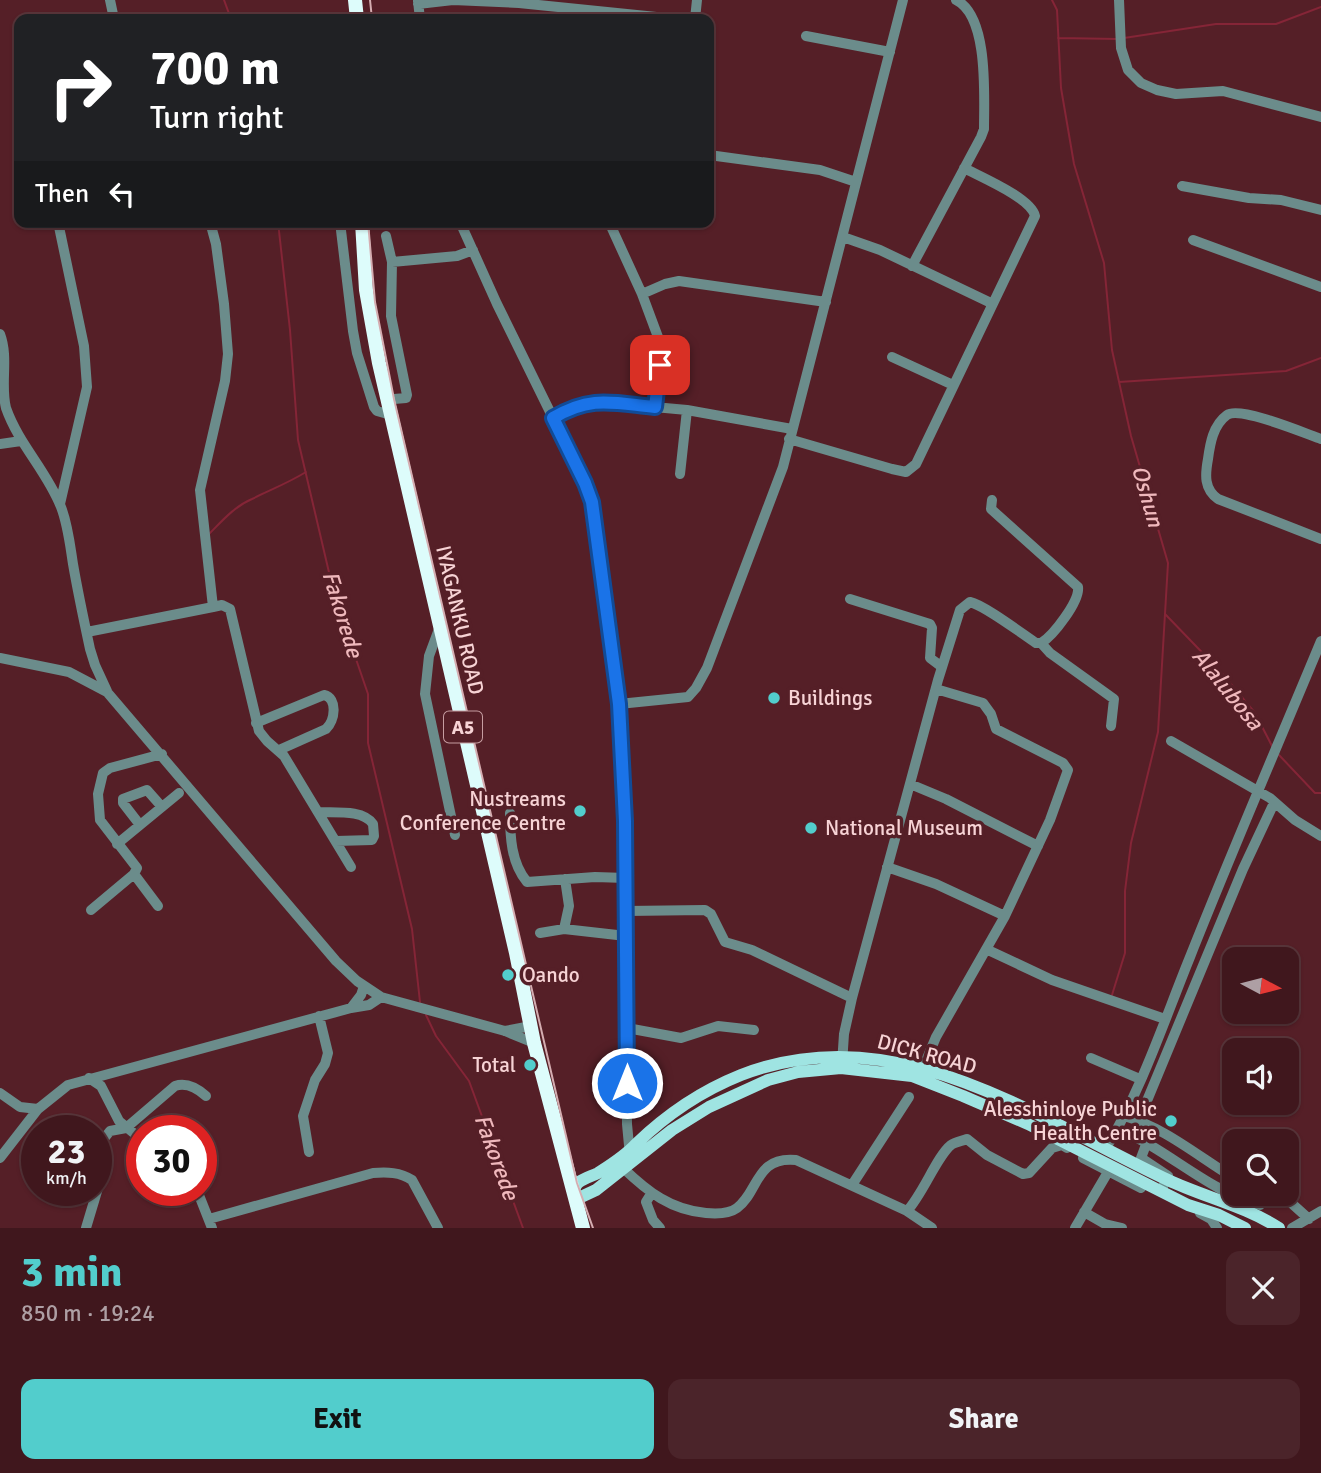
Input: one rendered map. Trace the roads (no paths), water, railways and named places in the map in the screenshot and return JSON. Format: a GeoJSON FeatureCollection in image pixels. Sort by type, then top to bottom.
{"type":"FeatureCollection","features":[{"type":"Feature","properties":{"kind":"highway","name":"IYAGANKU ROAD"},"geometry":{"type":"LineString","coordinates":[[362,228],[366,290],[389,409],[516,953],[534,1043],[583,1228]]}},
{"type":"Feature","properties":{"kind":"main road","name":"DICK ROAD"},"geometry":{"type":"LineString","coordinates":[[575,1197],[577,1183],[628,1161],[672,1113],[718,1085],[773,1065],[802,1059],[842,1062],[891,1060],[923,1068],[992,1093],[1107,1148],[1164,1185],[1188,1205],[1219,1215],[1245,1228]]}},
{"type":"Feature","properties":{"kind":"main road","name":"DICK ROAD"},"geometry":{"type":"LineString","coordinates":[[842,1062],[921,1079],[1164,1185],[1251,1214],[1279,1228]]}},
{"type":"Feature","properties":{"kind":"street"},"geometry":{"type":"LineString","coordinates":[[619,704],[688,697],[707,668],[736,597],[776,488],[903,0]]}},
{"type":"Feature","properties":{"kind":"street"},"geometry":{"type":"LineString","coordinates":[[912,266],[984,129],[978,28],[970,12],[956,0]]}},
{"type":"Feature","properties":{"kind":"street"},"geometry":{"type":"LineString","coordinates":[[1119,0],[1121,48],[1128,70],[1141,83],[1176,94],[1223,92],[1321,117]]}},
{"type":"Feature","properties":{"kind":"street"},"geometry":{"type":"LineString","coordinates":[[418,2],[520,2],[630,14]]}},
{"type":"Feature","properties":{"kind":"street"},"geometry":{"type":"LineString","coordinates":[[806,36],[890,52]]}},
{"type":"Feature","properties":{"kind":"street"},"geometry":{"type":"LineString","coordinates":[[714,156],[820,170],[856,182]]}},
{"type":"Feature","properties":{"kind":"street"},"geometry":{"type":"LineString","coordinates":[[553,418],[569,408],[589,402],[687,411],[791,434],[906,472],[916,464],[1035,216],[1035,212],[999,186],[964,168]]}},
{"type":"Feature","properties":{"kind":"street"},"geometry":{"type":"LineString","coordinates":[[1182,186],[1249,198],[1282,200],[1321,210]]}},
{"type":"Feature","properties":{"kind":"street"},"geometry":{"type":"LineString","coordinates":[[59,228],[84,346],[87,387],[60,503]]}},
{"type":"Feature","properties":{"kind":"street"},"geometry":{"type":"LineString","coordinates":[[211,228],[223,292],[228,354],[225,382],[200,490],[213,607]]}},
{"type":"Feature","properties":{"kind":"street"},"geometry":{"type":"LineString","coordinates":[[340,228],[345,283],[357,353],[374,407],[380,413],[389,409],[394,399],[407,397],[391,316],[392,262],[386,236]]}},
{"type":"Feature","properties":{"kind":"street"},"geometry":{"type":"LineString","coordinates":[[463,228],[592,502],[619,704],[625,808],[628,1161],[651,1194],[681,1209],[724,1213],[741,1204],[762,1172],[788,1159],[815,1167],[908,1211],[932,1228]]}},
{"type":"Feature","properties":{"kind":"street"},"geometry":{"type":"LineString","coordinates":[[612,228],[642,294],[660,347],[655,407]]}},
{"type":"Feature","properties":{"kind":"street"},"geometry":{"type":"LineString","coordinates":[[843,237],[880,250],[991,303]]}},
{"type":"Feature","properties":{"kind":"street"},"geometry":{"type":"LineString","coordinates":[[1193,240],[1321,287]]}},
{"type":"Feature","properties":{"kind":"street"},"geometry":{"type":"LineString","coordinates":[[392,262],[457,256],[473,250]]}},
{"type":"Feature","properties":{"kind":"street"},"geometry":{"type":"LineString","coordinates":[[642,294],[679,281],[826,302]]}},
{"type":"Feature","properties":{"kind":"street"},"geometry":{"type":"LineString","coordinates":[[0,334],[4,346],[4,396],[20,441],[60,503],[86,632],[95,665],[107,692],[306,927],[336,961],[364,986],[381,997],[506,1031],[534,1043]]}},
{"type":"Feature","properties":{"kind":"street"},"geometry":{"type":"LineString","coordinates":[[892,357],[953,385]]}},
{"type":"Feature","properties":{"kind":"street"},"geometry":{"type":"LineString","coordinates":[[680,474],[687,411]]}},
{"type":"Feature","properties":{"kind":"street"},"geometry":{"type":"LineString","coordinates":[[1321,439],[1247,414],[1228,414],[1213,434],[1206,469],[1208,489],[1218,499],[1321,539]]}},
{"type":"Feature","properties":{"kind":"street"},"geometry":{"type":"LineString","coordinates":[[0,444],[20,441]]}},
{"type":"Feature","properties":{"kind":"street"},"geometry":{"type":"LineString","coordinates":[[842,1062],[852,998],[960,610],[970,603],[980,605],[1007,625],[1036,643],[1041,643],[1049,637],[1079,597],[1079,587],[991,509],[992,500]]}},
{"type":"Feature","properties":{"kind":"street"},"geometry":{"type":"LineString","coordinates":[[850,599],[930,624],[930,658],[942,667]]}},
{"type":"Feature","properties":{"kind":"street"},"geometry":{"type":"LineString","coordinates":[[86,632],[226,606],[233,617],[256,723],[267,741],[279,750],[351,867]]}},
{"type":"Feature","properties":{"kind":"street"},"geometry":{"type":"LineString","coordinates":[[439,629],[429,656],[425,694],[455,835]]}},
{"type":"Feature","properties":{"kind":"street"},"geometry":{"type":"LineString","coordinates":[[1107,1148],[1140,1079],[1321,642]]}},
{"type":"Feature","properties":{"kind":"street"},"geometry":{"type":"LineString","coordinates":[[1041,643],[1050,653],[1114,699],[1111,726]]}},
{"type":"Feature","properties":{"kind":"street"},"geometry":{"type":"LineString","coordinates":[[0,658],[69,672],[107,692]]}},
{"type":"Feature","properties":{"kind":"street"},"geometry":{"type":"LineString","coordinates":[[923,1068],[936,1037],[1005,916],[1067,775],[1067,766],[996,729],[987,706],[983,703],[936,689]]}},
{"type":"Feature","properties":{"kind":"street"},"geometry":{"type":"LineString","coordinates":[[256,723],[324,695],[331,698],[331,725],[279,750]]}},
{"type":"Feature","properties":{"kind":"street"},"geometry":{"type":"LineString","coordinates":[[1171,741],[1270,798],[1321,836]]}},
{"type":"Feature","properties":{"kind":"street"},"geometry":{"type":"LineString","coordinates":[[92,909],[134,874],[137,866],[100,820],[98,794],[103,773],[110,768],[162,754]]}},
{"type":"Feature","properties":{"kind":"street"},"geometry":{"type":"LineString","coordinates":[[910,784],[1038,846]]}},
{"type":"Feature","properties":{"kind":"street"},"geometry":{"type":"LineString","coordinates":[[140,825],[123,803],[124,799],[145,790],[162,807]]}},
{"type":"Feature","properties":{"kind":"street"},"geometry":{"type":"LineString","coordinates":[[117,844],[179,793]]}},
{"type":"Feature","properties":{"kind":"street"},"geometry":{"type":"LineString","coordinates":[[1139,1120],[1243,869],[1274,803]]}},
{"type":"Feature","properties":{"kind":"street"},"geometry":{"type":"LineString","coordinates":[[318,812],[366,817],[373,824],[372,840],[336,841]]}},
{"type":"Feature","properties":{"kind":"street"},"geometry":{"type":"LineString","coordinates":[[510,813],[510,838],[521,875],[530,883],[565,879],[626,878]]}},
{"type":"Feature","properties":{"kind":"street"},"geometry":{"type":"LineString","coordinates":[[887,867],[936,884],[1005,916]]}},
{"type":"Feature","properties":{"kind":"street"},"geometry":{"type":"LineString","coordinates":[[134,874],[158,906]]}},
{"type":"Feature","properties":{"kind":"street"},"geometry":{"type":"LineString","coordinates":[[564,929],[569,906],[565,879]]}},
{"type":"Feature","properties":{"kind":"street"},"geometry":{"type":"LineString","coordinates":[[626,912],[705,910],[711,914],[725,942],[752,950],[852,998]]}},
{"type":"Feature","properties":{"kind":"street"},"geometry":{"type":"LineString","coordinates":[[540,933],[564,929],[626,936]]}},
{"type":"Feature","properties":{"kind":"street"},"geometry":{"type":"LineString","coordinates":[[988,950],[1052,979],[1165,1019]]}},
{"type":"Feature","properties":{"kind":"street"},"geometry":{"type":"LineString","coordinates":[[351,1008],[364,986]]}},
{"type":"Feature","properties":{"kind":"street"},"geometry":{"type":"LineString","coordinates":[[0,1158],[38,1109],[68,1085],[319,1016],[369,1005],[381,997]]}},
{"type":"Feature","properties":{"kind":"street"},"geometry":{"type":"LineString","coordinates":[[309,1152],[303,1116],[315,1080],[328,1053],[319,1016]]}},
{"type":"Feature","properties":{"kind":"street"},"geometry":{"type":"LineString","coordinates":[[506,1031],[531,1026]]}},
{"type":"Feature","properties":{"kind":"street"},"geometry":{"type":"LineString","coordinates":[[627,1028],[681,1038],[718,1026],[754,1030]]}},
{"type":"Feature","properties":{"kind":"street"},"geometry":{"type":"LineString","coordinates":[[1091,1058],[1140,1079]]}},
{"type":"Feature","properties":{"kind":"street"},"geometry":{"type":"LineString","coordinates":[[104,1092],[110,1073]]}},
{"type":"Feature","properties":{"kind":"street"},"geometry":{"type":"LineString","coordinates":[[86,1228],[107,1158],[99,1145],[110,1131],[126,1128],[112,1111],[101,1086],[89,1078]]}},
{"type":"Feature","properties":{"kind":"street"},"geometry":{"type":"LineString","coordinates":[[141,1115],[175,1086],[181,1084],[189,1085],[206,1096]]}},
{"type":"Feature","properties":{"kind":"street"},"geometry":{"type":"LineString","coordinates":[[0,1093],[20,1107],[38,1109]]}},
{"type":"Feature","properties":{"kind":"street"},"geometry":{"type":"LineString","coordinates":[[852,1185],[909,1097]]}},
{"type":"Feature","properties":{"kind":"street"},"geometry":{"type":"LineString","coordinates":[[1124,1116],[1139,1120],[1222,1171]]}},
{"type":"Feature","properties":{"kind":"street"},"geometry":{"type":"LineString","coordinates":[[1118,1129],[1147,1142],[1222,1190]]}},
{"type":"Feature","properties":{"kind":"street"},"geometry":{"type":"LineString","coordinates":[[908,1211],[918,1199],[948,1147],[967,1139],[987,1155],[1023,1174],[1029,1173],[1052,1148],[1062,1145],[1108,1172],[1202,1214],[1211,1219],[1217,1228]]}},
{"type":"Feature","properties":{"kind":"street"},"geometry":{"type":"LineString","coordinates":[[1147,1142],[1141,1158],[1168,1175],[1164,1185]]}},
{"type":"Feature","properties":{"kind":"street"},"geometry":{"type":"LineString","coordinates":[[204,1206],[211,1224],[382,1172],[412,1180],[438,1228]]}},
{"type":"Feature","properties":{"kind":"street"},"geometry":{"type":"LineString","coordinates":[[1075,1228],[1108,1172]]}},
{"type":"Feature","properties":{"kind":"street"},"geometry":{"type":"LineString","coordinates":[[651,1194],[646,1202],[660,1228]]}},
{"type":"Feature","properties":{"kind":"street"},"geometry":{"type":"LineString","coordinates":[[1295,1206],[1310,1219]]}},
{"type":"Feature","properties":{"kind":"street"},"geometry":{"type":"LineString","coordinates":[[1293,1228],[1321,1211]]}},
{"type":"Feature","properties":{"kind":"street"},"geometry":{"type":"LineString","coordinates":[[1084,1212],[1105,1224],[1122,1228]]}},
{"type":"Feature","properties":{"kind":"waterway","name":"Fakorede"},"geometry":{"type":"LineString","coordinates":[[224,0],[229,14]]}},
{"type":"Feature","properties":{"kind":"waterway","name":"Oshun"},"geometry":{"type":"LineString","coordinates":[[1052,0],[1057,10],[1061,88],[1074,164],[1104,263],[1112,350],[1131,436],[1168,563],[1158,732],[1131,843],[1125,891],[1125,953],[1112,995]]}},
{"type":"Feature","properties":{"kind":"waterway"},"geometry":{"type":"LineString","coordinates":[[1124,38],[1216,24],[1276,24],[1321,7]]}},
{"type":"Feature","properties":{"kind":"waterway"},"geometry":{"type":"LineString","coordinates":[[1058,38],[1118,39]]}},
{"type":"Feature","properties":{"kind":"waterway","name":"Fakorede"},"geometry":{"type":"LineString","coordinates":[[279,228],[298,440],[335,598],[368,694],[368,743],[412,929],[420,1002]]}},
{"type":"Feature","properties":{"kind":"waterway"},"geometry":{"type":"LineString","coordinates":[[1119,382],[1286,371],[1321,358]]}},
{"type":"Feature","properties":{"kind":"waterway"},"geometry":{"type":"LineString","coordinates":[[209,534],[246,502],[306,472]]}},
{"type":"Feature","properties":{"kind":"waterway","name":"Alalubosa"},"geometry":{"type":"LineString","coordinates":[[1165,614],[1220,671],[1255,713],[1273,748]]}},
{"type":"Feature","properties":{"kind":"waterway","name":"Alalubosa"},"geometry":{"type":"LineString","coordinates":[[1279,755],[1315,793],[1321,793]]}},
{"type":"Feature","properties":{"kind":"waterway","name":"Fakorede"},"geometry":{"type":"LineString","coordinates":[[426,1015],[436,1036],[469,1081],[523,1228]]}},
{"type":"Feature","properties":{"kind":"railway"},"geometry":{"type":"LineString","coordinates":[[370,0],[371,14]]}},
{"type":"Feature","properties":{"kind":"railway"},"geometry":{"type":"LineString","coordinates":[[369,228],[375,302],[394,399],[577,1183],[593,1228]]}},
{"type":"Feature","properties":{"kind":"place","name":"Buildings"},"geometry":{"type":"Point","coordinates":[774,698]}},
{"type":"Feature","properties":{"kind":"place","name":"Nustreams Conference Centre"},"geometry":{"type":"Point","coordinates":[580,811]}},
{"type":"Feature","properties":{"kind":"place","name":"National Museum"},"geometry":{"type":"Point","coordinates":[811,828]}},
{"type":"Feature","properties":{"kind":"place","name":"Oando"},"geometry":{"type":"Point","coordinates":[508,975]}},
{"type":"Feature","properties":{"kind":"place","name":"Total"},"geometry":{"type":"Point","coordinates":[530,1065]}},
{"type":"Feature","properties":{"kind":"place","name":"Alesshinloye Public Health Centre"},"geometry":{"type":"Point","coordinates":[1171,1121]}}]}
